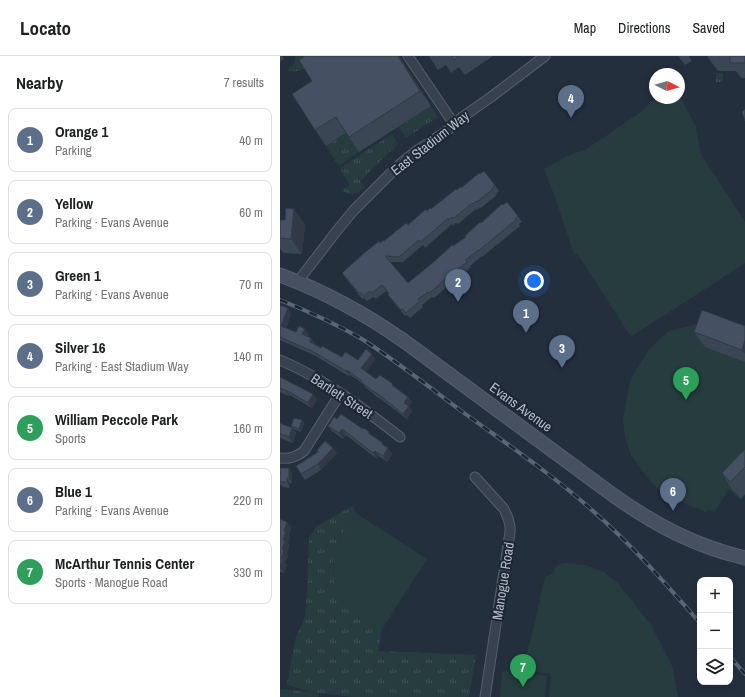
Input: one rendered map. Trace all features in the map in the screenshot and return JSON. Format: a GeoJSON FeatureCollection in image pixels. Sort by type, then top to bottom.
{"type":"FeatureCollection","features":[{"type":"Feature","properties":{"kind":"street"},"geometry":{"type":"LineString","coordinates":[[408,56],[454,124]]}},
{"type":"Feature","properties":{"kind":"street","name":"East Stadium Way"},"geometry":{"type":"LineString","coordinates":[[299,282],[332,236],[354,210],[409,157],[545,56]]}},
{"type":"Feature","properties":{"kind":"street","name":"Evans Avenue"},"geometry":{"type":"LineString","coordinates":[[280,275],[299,282],[354,308],[392,332],[607,491],[641,514],[668,530],[689,540],[722,552],[745,558]]}},
{"type":"Feature","properties":{"kind":"street","name":"Bartlett Street"},"geometry":{"type":"LineString","coordinates":[[280,360],[317,379],[377,419],[400,437]]}},
{"type":"Feature","properties":{"kind":"street"},"geometry":{"type":"LineString","coordinates":[[280,458],[290,458],[304,451],[340,394]]}},
{"type":"Feature","properties":{"kind":"street","name":"Manogue Road"},"geometry":{"type":"LineString","coordinates":[[475,477],[504,509],[510,526],[485,697]]}},
{"type":"Feature","properties":{"kind":"green space"},"geometry":{"type":"Polygon","coordinates":[[[295,56],[306,56],[311,64],[301,70],[288,71],[289,67],[294,63],[295,56]]]}},
{"type":"Feature","properties":{"kind":"green space"},"geometry":{"type":"Polygon","coordinates":[[[716,73],[723,73],[723,82],[716,82],[716,73]]]}},
{"type":"Feature","properties":{"kind":"green space"},"geometry":{"type":"Polygon","coordinates":[[[649,104],[684,104],[696,127],[701,154],[745,222],[745,263],[631,337],[577,253],[574,254],[544,169],[572,154],[588,148],[649,104]]]}},
{"type":"Feature","properties":{"kind":"green space"},"geometry":{"type":"Polygon","coordinates":[[[431,106],[438,117],[406,138],[399,127],[431,106]]]}},
{"type":"Feature","properties":{"kind":"green space"},"geometry":{"type":"Polygon","coordinates":[[[347,133],[359,152],[339,166],[326,146],[347,133]]]}},
{"type":"Feature","properties":{"kind":"green space"},"geometry":{"type":"Polygon","coordinates":[[[392,134],[398,144],[360,181],[365,187],[357,193],[353,193],[353,195],[343,191],[342,190],[350,185],[340,168],[392,134]]]}},
{"type":"Feature","properties":{"kind":"green space"},"geometry":{"type":"Polygon","coordinates":[[[706,322],[745,337],[745,495],[740,500],[729,489],[714,512],[708,509],[706,512],[686,504],[654,486],[631,455],[625,437],[623,419],[630,381],[649,349],[669,331],[706,322]]]}},
{"type":"Feature","properties":{"kind":"green space"},"geometry":{"type":"Polygon","coordinates":[[[352,506],[357,514],[344,531],[339,541],[333,562],[335,584],[339,595],[353,613],[381,631],[379,651],[476,655],[469,697],[354,697],[319,693],[318,697],[280,697],[280,689],[311,692],[287,685],[295,640],[305,617],[309,538],[317,526],[352,506]]]}},
{"type":"Feature","properties":{"kind":"green space"},"geometry":{"type":"Polygon","coordinates":[[[357,514],[427,559],[381,631],[356,616],[345,605],[335,585],[333,563],[335,552],[344,531],[357,514]]]}},
{"type":"Feature","properties":{"kind":"green space"},"geometry":{"type":"Polygon","coordinates":[[[565,563],[585,565],[604,572],[617,582],[651,625],[673,668],[678,697],[549,697],[551,674],[507,668],[525,657],[532,635],[543,584],[546,577],[552,574],[557,565],[565,563]]]}},
{"type":"Feature","properties":{"kind":"green space"},"geometry":{"type":"Polygon","coordinates":[[[502,671],[547,676],[545,697],[500,697],[502,671]]]}},
{"type":"Feature","properties":{"kind":"building"},"geometry":{"type":"Polygon","coordinates":[[[305,56],[398,56],[420,91],[349,137],[336,117],[315,130],[292,94],[312,81],[299,60],[305,56]]]}},
{"type":"Feature","properties":{"kind":"building"},"geometry":{"type":"Polygon","coordinates":[[[451,56],[459,56],[454,60],[451,56]]]}},
{"type":"Feature","properties":{"kind":"building"},"geometry":{"type":"Polygon","coordinates":[[[730,56],[745,56],[745,63],[730,63],[730,56]]]}},
{"type":"Feature","properties":{"kind":"building"},"geometry":{"type":"Polygon","coordinates":[[[745,109],[745,121],[742,112],[745,109]]]}},
{"type":"Feature","properties":{"kind":"building"},"geometry":{"type":"Polygon","coordinates":[[[484,171],[495,185],[492,188],[493,189],[477,202],[472,203],[454,218],[452,217],[449,220],[448,218],[421,242],[419,240],[399,257],[385,256],[408,283],[452,245],[453,246],[466,237],[465,236],[480,222],[481,223],[502,204],[503,205],[507,202],[518,216],[515,219],[516,220],[466,260],[467,262],[430,293],[428,292],[418,299],[420,301],[406,313],[403,309],[401,310],[388,295],[389,293],[382,285],[372,293],[370,291],[363,296],[342,273],[379,241],[380,243],[384,241],[406,223],[408,225],[426,209],[427,211],[430,208],[431,209],[456,189],[461,188],[479,173],[480,174],[484,171]]]}},
{"type":"Feature","properties":{"kind":"building"},"geometry":{"type":"Polygon","coordinates":[[[286,208],[294,209],[291,239],[280,238],[280,220],[285,220],[286,208]]]}},
{"type":"Feature","properties":{"kind":"building"},"geometry":{"type":"Polygon","coordinates":[[[280,305],[288,308],[281,326],[296,332],[299,326],[305,329],[302,334],[311,338],[310,342],[321,348],[322,346],[342,357],[345,352],[358,360],[366,349],[372,354],[361,368],[376,379],[380,375],[408,397],[404,403],[409,406],[403,414],[347,370],[346,371],[312,351],[280,337],[280,305]]]}},
{"type":"Feature","properties":{"kind":"building"},"geometry":{"type":"Polygon","coordinates":[[[702,310],[745,326],[745,340],[742,350],[694,332],[702,310]]]}},
{"type":"Feature","properties":{"kind":"building"},"geometry":{"type":"Polygon","coordinates":[[[280,377],[313,394],[308,403],[280,388],[280,377]]]}},
{"type":"Feature","properties":{"kind":"building"},"geometry":{"type":"Polygon","coordinates":[[[341,414],[363,429],[364,428],[369,432],[368,433],[388,448],[383,456],[375,451],[373,453],[342,429],[339,433],[328,426],[334,417],[337,419],[341,414]]]}},
{"type":"Feature","properties":{"kind":"building"},"geometry":{"type":"Polygon","coordinates":[[[294,418],[302,420],[299,429],[291,426],[294,418]]]}},
{"type":"Feature","properties":{"kind":"building"},"geometry":{"type":"Polygon","coordinates":[[[280,423],[292,428],[289,437],[280,434],[280,423]]]}},
{"type":"Feature","properties":{"kind":"building"},"geometry":{"type":"Polygon","coordinates":[[[325,441],[333,448],[318,464],[301,474],[296,466],[318,452],[317,450],[325,441]]]}},
{"type":"Feature","properties":{"kind":"building"},"geometry":{"type":"Polygon","coordinates":[[[745,449],[745,467],[730,482],[722,473],[745,449]]]}},
{"type":"Feature","properties":{"kind":"building"},"geometry":{"type":"Polygon","coordinates":[[[280,468],[289,468],[289,478],[287,478],[287,482],[280,482],[280,468]]]}},
{"type":"Feature","properties":{"kind":"building"},"geometry":{"type":"Polygon","coordinates":[[[280,519],[287,522],[283,540],[285,541],[282,549],[284,550],[281,559],[283,559],[280,568],[280,519]]]}},
{"type":"Feature","properties":{"kind":"railway"},"geometry":{"type":"LineString","coordinates":[[280,300],[322,318],[362,339],[545,471],[577,497],[621,537],[697,620]]}},
{"type":"Feature","properties":{"kind":"railway"},"geometry":{"type":"LineString","coordinates":[[733,660],[745,674]]}},
{"type":"Feature","properties":{"kind":"place","name":"Silver 16"},"geometry":{"type":"Point","coordinates":[571,118]}},
{"type":"Feature","properties":{"kind":"place","name":"Yellow"},"geometry":{"type":"Point","coordinates":[458,302]}},
{"type":"Feature","properties":{"kind":"place","name":"Orange 1"},"geometry":{"type":"Point","coordinates":[526,333]}},
{"type":"Feature","properties":{"kind":"place","name":"Green 1"},"geometry":{"type":"Point","coordinates":[562,368]}},
{"type":"Feature","properties":{"kind":"place","name":"William Peccole Park"},"geometry":{"type":"Point","coordinates":[686,400]}},
{"type":"Feature","properties":{"kind":"place","name":"Blue 1"},"geometry":{"type":"Point","coordinates":[673,511]}},
{"type":"Feature","properties":{"kind":"place","name":"McArthur Tennis Center"},"geometry":{"type":"Point","coordinates":[523,687]}}]}
